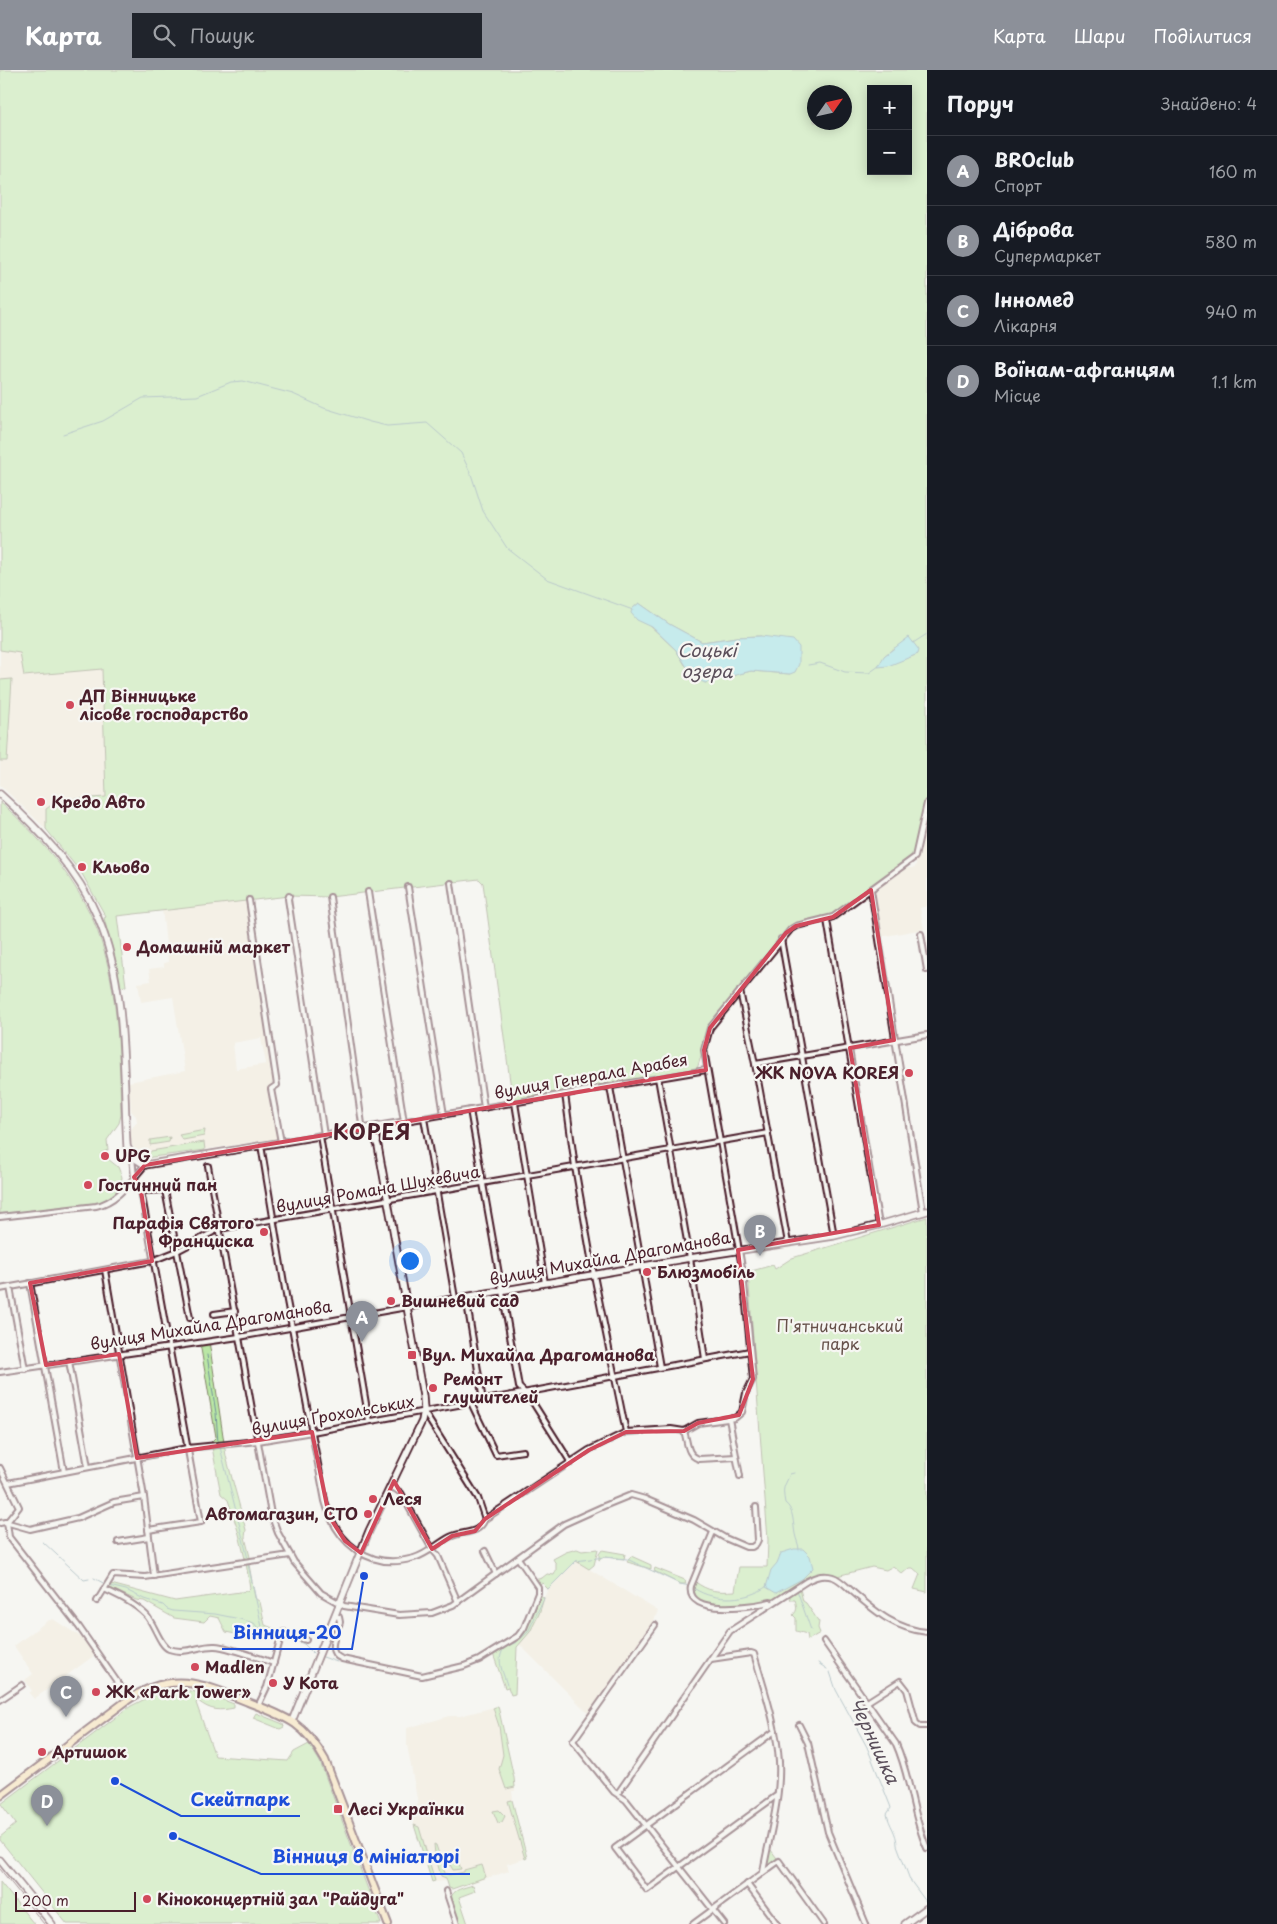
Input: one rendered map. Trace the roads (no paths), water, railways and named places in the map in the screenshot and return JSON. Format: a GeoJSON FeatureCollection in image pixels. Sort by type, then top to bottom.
{"type":"FeatureCollection","features":[{"type":"Feature","properties":{"kind":"main road"},"geometry":{"type":"LineString","coordinates":[[0,794],[56,851],[73,873],[99,919],[108,949],[117,996],[124,1063],[127,1146],[132,1157],[145,1165],[357,1129],[372,1134],[380,1150],[423,1396],[424,1412],[421,1425],[361,1553],[292,1721]]}},
{"type":"Feature","properties":{"kind":"main road","name":"вулиця Михайла Драгоманова"},"geometry":{"type":"LineString","coordinates":[[407,1307],[738,1250],[834,1236],[925,1211]]}},
{"type":"Feature","properties":{"kind":"main road"},"geometry":{"type":"LineString","coordinates":[[0,1796],[142,1691],[155,1686],[187,1682],[211,1688],[292,1721],[309,1735],[325,1760],[388,1924]]}},
{"type":"Feature","properties":{"kind":"main road"},"geometry":{"type":"LineString","coordinates":[[0,1860],[52,1924]]}},
{"type":"Feature","properties":{"kind":"main road"},"geometry":{"type":"LineString","coordinates":[[904,1924],[927,1908]]}},
{"type":"Feature","properties":{"kind":"street","name":"вулиця Генерала Арабея"},"geometry":{"type":"LineString","coordinates":[[357,1129],[706,1070],[704,1050],[710,1028],[782,939],[796,926],[827,920],[915,857],[927,804]]}},
{"type":"Feature","properties":{"kind":"street"},"geometry":{"type":"LineString","coordinates":[[452,883],[484,1108]]}},
{"type":"Feature","properties":{"kind":"street"},"geometry":{"type":"LineString","coordinates":[[408,887],[444,1115]]}},
{"type":"Feature","properties":{"kind":"street"},"geometry":{"type":"LineString","coordinates":[[871,890],[894,1040],[925,1211]]}},
{"type":"Feature","properties":{"kind":"street"},"geometry":{"type":"LineString","coordinates":[[368,892],[404,1122]]}},
{"type":"Feature","properties":{"kind":"street"},"geometry":{"type":"LineString","coordinates":[[289,896],[332,1210],[369,1421]]}},
{"type":"Feature","properties":{"kind":"street"},"geometry":{"type":"LineString","coordinates":[[330,897],[362,1124],[357,1129]]}},
{"type":"Feature","properties":{"kind":"street"},"geometry":{"type":"LineString","coordinates":[[249,900],[277,1084],[271,1089],[281,1142]]}},
{"type":"Feature","properties":{"kind":"street"},"geometry":{"type":"LineString","coordinates":[[827,920],[879,1225]]}},
{"type":"Feature","properties":{"kind":"street"},"geometry":{"type":"LineString","coordinates":[[921,934],[927,970]]}},
{"type":"Feature","properties":{"kind":"street"},"geometry":{"type":"LineString","coordinates":[[782,939],[834,1236]]}},
{"type":"Feature","properties":{"kind":"street"},"geometry":{"type":"LineString","coordinates":[[740,991],[788,1243]]}},
{"type":"Feature","properties":{"kind":"street"},"geometry":{"type":"LineString","coordinates":[[755,1064],[927,1034]]}},
{"type":"Feature","properties":{"kind":"street"},"geometry":{"type":"LineString","coordinates":[[261,1145],[292,1328],[325,1501],[331,1520],[345,1541],[361,1553],[378,1559],[415,1558],[452,1536],[475,1531],[482,1526],[485,1519],[603,1442],[626,1432],[671,1429],[684,1431],[698,1423],[729,1419],[739,1415],[744,1409],[746,1393],[752,1379],[743,1273],[706,1070]]}},
{"type":"Feature","properties":{"kind":"street"},"geometry":{"type":"LineString","coordinates":[[658,1078],[690,1258],[705,1359]]}},
{"type":"Feature","properties":{"kind":"street"},"geometry":{"type":"LineString","coordinates":[[610,1087],[660,1367]]}},
{"type":"Feature","properties":{"kind":"street"},"geometry":{"type":"LineString","coordinates":[[565,1094],[575,1167],[594,1275],[626,1432]]}},
{"type":"Feature","properties":{"kind":"street"},"geometry":{"type":"LineString","coordinates":[[515,1103],[545,1283]]}},
{"type":"Feature","properties":{"kind":"street"},"geometry":{"type":"LineString","coordinates":[[470,1110],[519,1387],[571,1463]]}},
{"type":"Feature","properties":{"kind":"street"},"geometry":{"type":"LineString","coordinates":[[424,1118],[455,1298]]}},
{"type":"Feature","properties":{"kind":"street"},"geometry":{"type":"LineString","coordinates":[[375,1127],[380,1150]]}},
{"type":"Feature","properties":{"kind":"street","name":"вулиця Романа Шухевича"},"geometry":{"type":"LineString","coordinates":[[0,1289],[152,1261],[177,1251],[219,1229],[768,1133]]}},
{"type":"Feature","properties":{"kind":"street"},"geometry":{"type":"LineString","coordinates":[[132,1157],[134,1177],[141,1191],[152,1261],[201,1522],[148,1530]]}},
{"type":"Feature","properties":{"kind":"street"},"geometry":{"type":"LineString","coordinates":[[0,1217],[100,1205],[117,1195],[145,1165]]}},
{"type":"Feature","properties":{"kind":"street"},"geometry":{"type":"LineString","coordinates":[[208,1166],[273,1520],[290,1556],[307,1579],[321,1593],[340,1604],[376,1612],[415,1615],[436,1612],[458,1602],[564,1524],[631,1495],[646,1499],[694,1520],[713,1532],[739,1544],[752,1547],[758,1540],[756,1507]]}},
{"type":"Feature","properties":{"kind":"street"},"geometry":{"type":"LineString","coordinates":[[141,1191],[165,1190],[190,1318]]}},
{"type":"Feature","properties":{"kind":"street"},"geometry":{"type":"LineString","coordinates":[[105,1270],[138,1458],[154,1576]]}},
{"type":"Feature","properties":{"kind":"street"},"geometry":{"type":"LineString","coordinates":[[30,1284],[64,1472]]}},
{"type":"Feature","properties":{"kind":"street"},"geometry":{"type":"LineString","coordinates":[[10,1287],[25,1369]]}},
{"type":"Feature","properties":{"kind":"street"},"geometry":{"type":"LineString","coordinates":[[466,1296],[483,1401]]}},
{"type":"Feature","properties":{"kind":"street","name":"вулиця Михайла Драгоманова"},"geometry":{"type":"LineString","coordinates":[[0,1372],[239,1337],[407,1307]]}},
{"type":"Feature","properties":{"kind":"street"},"geometry":{"type":"LineString","coordinates":[[214,1314],[235,1311]]}},
{"type":"Feature","properties":{"kind":"street","name":"вулиця Ґрохольських"},"geometry":{"type":"LineString","coordinates":[[8,1483],[187,1448],[258,1441],[312,1432],[750,1351]]}},
{"type":"Feature","properties":{"kind":"street"},"geometry":{"type":"LineString","coordinates":[[69,1361],[88,1467]]}},
{"type":"Feature","properties":{"kind":"street"},"geometry":{"type":"LineString","coordinates":[[471,1403],[496,1455],[523,1451]]}},
{"type":"Feature","properties":{"kind":"street"},"geometry":{"type":"LineString","coordinates":[[424,1412],[478,1498],[485,1519]]}},
{"type":"Feature","properties":{"kind":"street"},"geometry":{"type":"LineString","coordinates":[[729,1419],[740,1476]]}},
{"type":"Feature","properties":{"kind":"street"},"geometry":{"type":"LineString","coordinates":[[684,1431],[690,1454],[694,1458],[699,1460],[736,1457]]}},
{"type":"Feature","properties":{"kind":"street"},"geometry":{"type":"LineString","coordinates":[[0,1468],[19,1507],[7,1522],[9,1536],[78,1627],[129,1699]]}},
{"type":"Feature","properties":{"kind":"street"},"geometry":{"type":"LineString","coordinates":[[391,1486],[401,1493],[432,1549],[439,1558],[458,1602]]}},
{"type":"Feature","properties":{"kind":"street"},"geometry":{"type":"LineString","coordinates":[[0,1523],[7,1522],[30,1529],[78,1518],[114,1502],[144,1496]]}},
{"type":"Feature","properties":{"kind":"street"},"geometry":{"type":"LineString","coordinates":[[713,1532],[690,1592],[693,1597],[699,1602],[722,1608],[751,1607],[774,1602]]}},
{"type":"Feature","properties":{"kind":"street"},"geometry":{"type":"LineString","coordinates":[[118,1542],[149,1537]]}},
{"type":"Feature","properties":{"kind":"street"},"geometry":{"type":"LineString","coordinates":[[485,1551],[496,1574]]}},
{"type":"Feature","properties":{"kind":"street"},"geometry":{"type":"LineString","coordinates":[[97,1601],[112,1576],[154,1576],[290,1556]]}},
{"type":"Feature","properties":{"kind":"street"},"geometry":{"type":"LineString","coordinates":[[335,1616],[339,1618],[340,1622],[332,1649],[339,1658],[422,1676],[464,1666],[479,1660],[518,1636],[524,1628],[538,1593],[538,1588],[518,1558]]}},
{"type":"Feature","properties":{"kind":"street"},"geometry":{"type":"LineString","coordinates":[[618,1793],[730,1631],[814,1577],[832,1576],[881,1616],[910,1630],[927,1632]]}},
{"type":"Feature","properties":{"kind":"street"},"geometry":{"type":"LineString","coordinates":[[104,1589],[128,1601],[147,1615],[162,1642],[170,1650],[191,1651],[214,1646],[274,1663]]}},
{"type":"Feature","properties":{"kind":"street"},"geometry":{"type":"LineString","coordinates":[[655,1625],[574,1741],[614,1792],[626,1800],[724,1924]]}},
{"type":"Feature","properties":{"kind":"street"},"geometry":{"type":"LineString","coordinates":[[258,1706],[267,1687],[281,1633],[284,1632],[306,1640]]}},
{"type":"Feature","properties":{"kind":"street"},"geometry":{"type":"LineString","coordinates":[[824,1641],[891,1736],[898,1750],[917,1824],[927,1848]]}},
{"type":"Feature","properties":{"kind":"street"},"geometry":{"type":"LineString","coordinates":[[711,1658],[754,1654],[775,1731],[779,1767],[774,1822],[763,1872]]}},
{"type":"Feature","properties":{"kind":"street"},"geometry":{"type":"LineString","coordinates":[[867,1702],[898,1681],[902,1681],[907,1690],[916,1723],[920,1726],[927,1726]]}},
{"type":"Feature","properties":{"kind":"street"},"geometry":{"type":"LineString","coordinates":[[0,1700],[22,1685]]}},
{"type":"Feature","properties":{"kind":"street"},"geometry":{"type":"LineString","coordinates":[[799,1725],[808,1743],[828,1832],[866,1924]]}},
{"type":"Feature","properties":{"kind":"street"},"geometry":{"type":"LineString","coordinates":[[775,1731],[615,1848],[647,1890],[776,1796]]}},
{"type":"Feature","properties":{"kind":"street"},"geometry":{"type":"LineString","coordinates":[[693,1924],[779,1861],[824,1924]]}},
{"type":"Feature","properties":{"kind":"street"},"geometry":{"type":"LineString","coordinates":[[747,1884],[777,1924]]}},
{"type":"Feature","properties":{"kind":"street"},"geometry":{"type":"LineString","coordinates":[[446,1891],[457,1924]]}},
{"type":"Feature","properties":{"kind":"water","name":"Соцькі озера"},"geometry":{"type":"Polygon","coordinates":[[[639,603],[669,624],[702,642],[761,636],[793,640],[799,647],[799,664],[795,672],[790,674],[751,671],[705,683],[694,678],[676,650],[652,627],[637,620],[631,613],[632,609],[639,603]]]}},
{"type":"Feature","properties":{"kind":"water"},"geometry":{"type":"Polygon","coordinates":[[[909,637],[919,650],[918,654],[888,666],[878,667],[884,656],[909,637]]]}},
{"type":"Feature","properties":{"kind":"water"},"geometry":{"type":"Polygon","coordinates":[[[794,1549],[803,1549],[810,1556],[813,1568],[802,1579],[776,1593],[766,1587],[771,1570],[777,1563],[781,1553],[794,1549]]]}},
{"type":"Feature","properties":{"kind":"waterway"},"geometry":{"type":"LineString","coordinates":[[63,434],[103,421],[143,398],[197,396],[231,382],[243,381],[293,394],[324,408],[387,426],[427,423],[461,453],[471,474],[483,511],[507,548],[547,579],[633,610]]}},
{"type":"Feature","properties":{"kind":"waterway"},"geometry":{"type":"LineString","coordinates":[[913,643],[927,634]]}},
{"type":"Feature","properties":{"kind":"waterway"},"geometry":{"type":"LineString","coordinates":[[808,665],[820,663],[845,672],[869,673],[879,666]]}},
{"type":"Feature","properties":{"kind":"waterway"},"geometry":{"type":"LineString","coordinates":[[207,1355],[216,1413],[218,1443]]}},
{"type":"Feature","properties":{"kind":"waterway"},"geometry":{"type":"LineString","coordinates":[[220,1447],[248,1559]]}},
{"type":"Feature","properties":{"kind":"waterway"},"geometry":{"type":"LineString","coordinates":[[794,1473],[790,1474],[784,1487],[784,1493],[785,1503],[792,1513],[799,1550]]}},
{"type":"Feature","properties":{"kind":"waterway"},"geometry":{"type":"LineString","coordinates":[[43,1542],[84,1580],[89,1579]]}},
{"type":"Feature","properties":{"kind":"waterway","name":"Чернишка"},"geometry":{"type":"LineString","coordinates":[[548,1589],[576,1561],[604,1557],[627,1559],[680,1584],[690,1586]]}},
{"type":"Feature","properties":{"kind":"waterway"},"geometry":{"type":"LineString","coordinates":[[248,1564],[262,1627]]}},
{"type":"Feature","properties":{"kind":"waterway"},"geometry":{"type":"LineString","coordinates":[[94,1578],[105,1584]]}},
{"type":"Feature","properties":{"kind":"waterway"},"geometry":{"type":"LineString","coordinates":[[109,1585],[163,1605],[173,1611],[215,1614],[240,1619],[254,1623],[257,1627],[279,1633]]}},
{"type":"Feature","properties":{"kind":"waterway","name":"Чернишка"},"geometry":{"type":"LineString","coordinates":[[695,1589],[712,1596],[731,1598],[751,1595],[767,1586]]}},
{"type":"Feature","properties":{"kind":"waterway","name":"Чернишка"},"geometry":{"type":"LineString","coordinates":[[797,1590],[811,1630]]}},
{"type":"Feature","properties":{"kind":"waterway","name":"Чернишка"},"geometry":{"type":"LineString","coordinates":[[507,1685],[500,1661],[502,1652],[505,1647],[517,1642],[528,1632],[544,1598]]}},
{"type":"Feature","properties":{"kind":"waterway","name":"Чернишка"},"geometry":{"type":"LineString","coordinates":[[283,1635],[304,1644],[313,1653]]}},
{"type":"Feature","properties":{"kind":"waterway","name":"Чернишка"},"geometry":{"type":"LineString","coordinates":[[323,1657],[337,1662]]}},
{"type":"Feature","properties":{"kind":"waterway"},"geometry":{"type":"LineString","coordinates":[[818,1663],[827,1669]]}},
{"type":"Feature","properties":{"kind":"waterway","name":"Чернишка"},"geometry":{"type":"LineString","coordinates":[[830,1672],[836,1690],[867,1747],[890,1805],[891,1808],[887,1814],[888,1818],[910,1880],[927,1903]]}},
{"type":"Feature","properties":{"kind":"tram line"},"geometry":{"type":"LineString","coordinates":[[0,1869],[44,1924]]}},
{"type":"Feature","properties":{"kind":"place","name":"ДП Вінницьке лісове господарство"},"geometry":{"type":"Point","coordinates":[70,705]}},
{"type":"Feature","properties":{"kind":"place","name":"Кредо Авто"},"geometry":{"type":"Point","coordinates":[41,802]}},
{"type":"Feature","properties":{"kind":"place","name":"Кльово"},"geometry":{"type":"Point","coordinates":[82,867]}},
{"type":"Feature","properties":{"kind":"place","name":"Домашній маркет"},"geometry":{"type":"Point","coordinates":[127,947]}},
{"type":"Feature","properties":{"kind":"place","name":"ЖК NOVA KOREЯ"},"geometry":{"type":"Point","coordinates":[909,1073]}},
{"type":"Feature","properties":{"kind":"place","name":"UPG"},"geometry":{"type":"Point","coordinates":[105,1156]}},
{"type":"Feature","properties":{"kind":"place","name":"Гостинний пан"},"geometry":{"type":"Point","coordinates":[88,1185]}},
{"type":"Feature","properties":{"kind":"place","name":"Парафія Святого Франциска"},"geometry":{"type":"Point","coordinates":[264,1232]}},
{"type":"Feature","properties":{"kind":"place","name":"Діброва"},"geometry":{"type":"Point","coordinates":[760,1256]}},
{"type":"Feature","properties":{"kind":"place","name":"Блюзмобіль"},"geometry":{"type":"Point","coordinates":[647,1272]}},
{"type":"Feature","properties":{"kind":"place","name":"Вишневий сад"},"geometry":{"type":"Point","coordinates":[391,1301]}},
{"type":"Feature","properties":{"kind":"place","name":"BROclub"},"geometry":{"type":"Point","coordinates":[362,1342]}},
{"type":"Feature","properties":{"kind":"place","name":"Вул. Михайла Драгоманова"},"geometry":{"type":"Point","coordinates":[412,1355]}},
{"type":"Feature","properties":{"kind":"place","name":"Ремонт глушителей"},"geometry":{"type":"Point","coordinates":[433,1388]}},
{"type":"Feature","properties":{"kind":"place","name":"Леся"},"geometry":{"type":"Point","coordinates":[373,1499]}},
{"type":"Feature","properties":{"kind":"place","name":"Автомагазин, СТО"},"geometry":{"type":"Point","coordinates":[368,1514]}},
{"type":"Feature","properties":{"kind":"place","name":"Вінниця-20"},"geometry":{"type":"Point","coordinates":[364,1576]}},
{"type":"Feature","properties":{"kind":"place","name":"Madlen"},"geometry":{"type":"Point","coordinates":[195,1667]}},
{"type":"Feature","properties":{"kind":"place","name":"У Кота"},"geometry":{"type":"Point","coordinates":[273,1683]}},
{"type":"Feature","properties":{"kind":"place","name":"ЖК «Park Tower»"},"geometry":{"type":"Point","coordinates":[96,1692]}},
{"type":"Feature","properties":{"kind":"place","name":"Інномед"},"geometry":{"type":"Point","coordinates":[66,1717]}},
{"type":"Feature","properties":{"kind":"place","name":"Артишок"},"geometry":{"type":"Point","coordinates":[42,1752]}},
{"type":"Feature","properties":{"kind":"place","name":"Скейтпарк"},"geometry":{"type":"Point","coordinates":[115,1781]}},
{"type":"Feature","properties":{"kind":"place","name":"Лесі Українки"},"geometry":{"type":"Point","coordinates":[338,1809]}},
{"type":"Feature","properties":{"kind":"place","name":"Воїнам-афганцям"},"geometry":{"type":"Point","coordinates":[47,1826]}},
{"type":"Feature","properties":{"kind":"place","name":"Вінниця в мініатюрі"},"geometry":{"type":"Point","coordinates":[173,1836]}},
{"type":"Feature","properties":{"kind":"place","name":"Кіноконцертній зал \"Райдуга\""},"geometry":{"type":"Point","coordinates":[147,1899]}},
{"type":"Feature","properties":{"kind":"district","name":"КОРЕЯ"},"geometry":{"type":"Point","coordinates":[372,1133]}},
{"type":"Feature","properties":{"kind":"park label","name":"П'ятничанський парк"},"geometry":{"type":"Point","coordinates":[840,1335]}}]}
